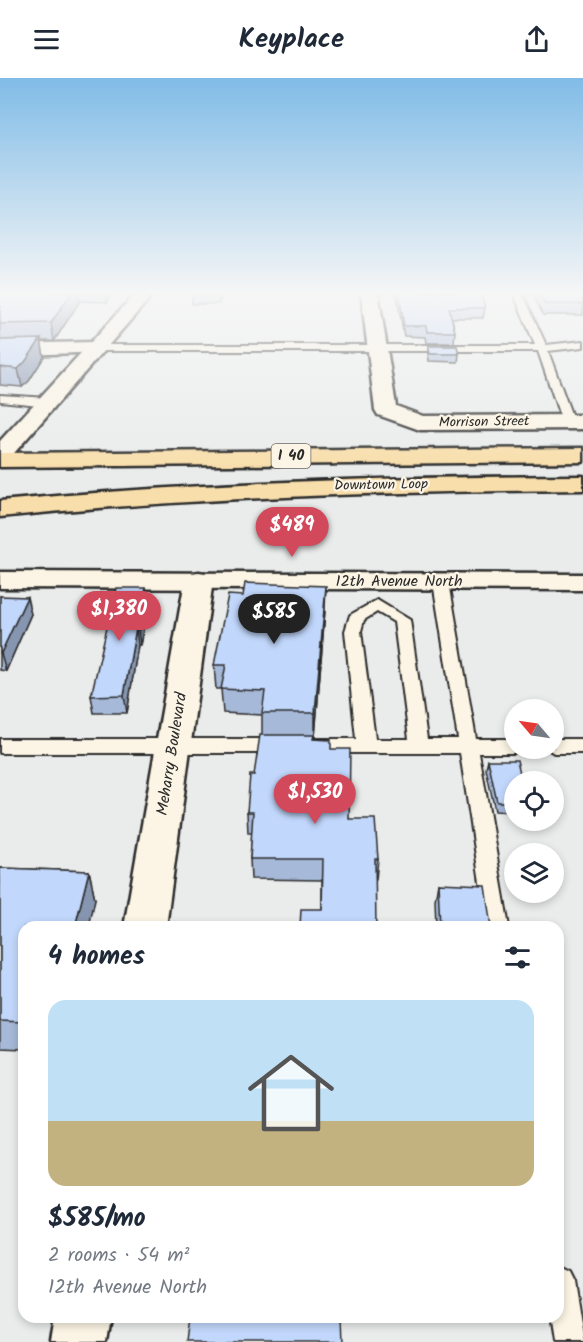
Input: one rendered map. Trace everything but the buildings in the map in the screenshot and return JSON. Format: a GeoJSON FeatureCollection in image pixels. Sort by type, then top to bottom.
{"type":"FeatureCollection","features":[{"type":"Feature","properties":{"kind":"highway","name":"Downtown Loop"},"geometry":{"type":"LineString","coordinates":[[0,458],[583,455]]}},
{"type":"Feature","properties":{"kind":"highway","name":"Downtown Loop"},"geometry":{"type":"LineString","coordinates":[[0,509],[91,498],[191,491],[396,484],[583,483]]}},
{"type":"Feature","properties":{"kind":"street"},"geometry":{"type":"LineString","coordinates":[[0,458],[92,351]]}},
{"type":"Feature","properties":{"kind":"street","name":"Morrison Street"},"geometry":{"type":"LineString","coordinates":[[378,351],[386,410],[420,423],[576,422]]}},
{"type":"Feature","properties":{"kind":"street","name":"12th Avenue North"},"geometry":{"type":"LineString","coordinates":[[0,580],[199,580],[376,593],[441,582],[583,582]]}},
{"type":"Feature","properties":{"kind":"street","name":"Meharry Boulevard"},"geometry":{"type":"LineString","coordinates":[[145,921],[199,580]]}},
{"type":"Feature","properties":{"kind":"street"},"geometry":{"type":"LineString","coordinates":[[79,1342],[82,1323]]}},
{"type":"Feature","properties":{"kind":"lane"},"geometry":{"type":"LineString","coordinates":[[542,351],[576,422]]}},
{"type":"Feature","properties":{"kind":"lane"},"geometry":{"type":"LineString","coordinates":[[0,398],[49,402]]}},
{"type":"Feature","properties":{"kind":"lane"},"geometry":{"type":"LineString","coordinates":[[441,582],[497,921]]}},
{"type":"Feature","properties":{"kind":"lane"},"geometry":{"type":"LineString","coordinates":[[366,746],[352,631],[356,618],[376,593],[402,620],[419,746]]}},
{"type":"Feature","properties":{"kind":"lane"},"geometry":{"type":"LineString","coordinates":[[0,746],[504,746]]}},
{"type":"Feature","properties":{"kind":"lane"},"geometry":{"type":"LineString","coordinates":[[564,746],[583,746]]}},
{"type":"Feature","properties":{"kind":"lane"},"geometry":{"type":"LineString","coordinates":[[564,1318],[568,1342]]}}]}
